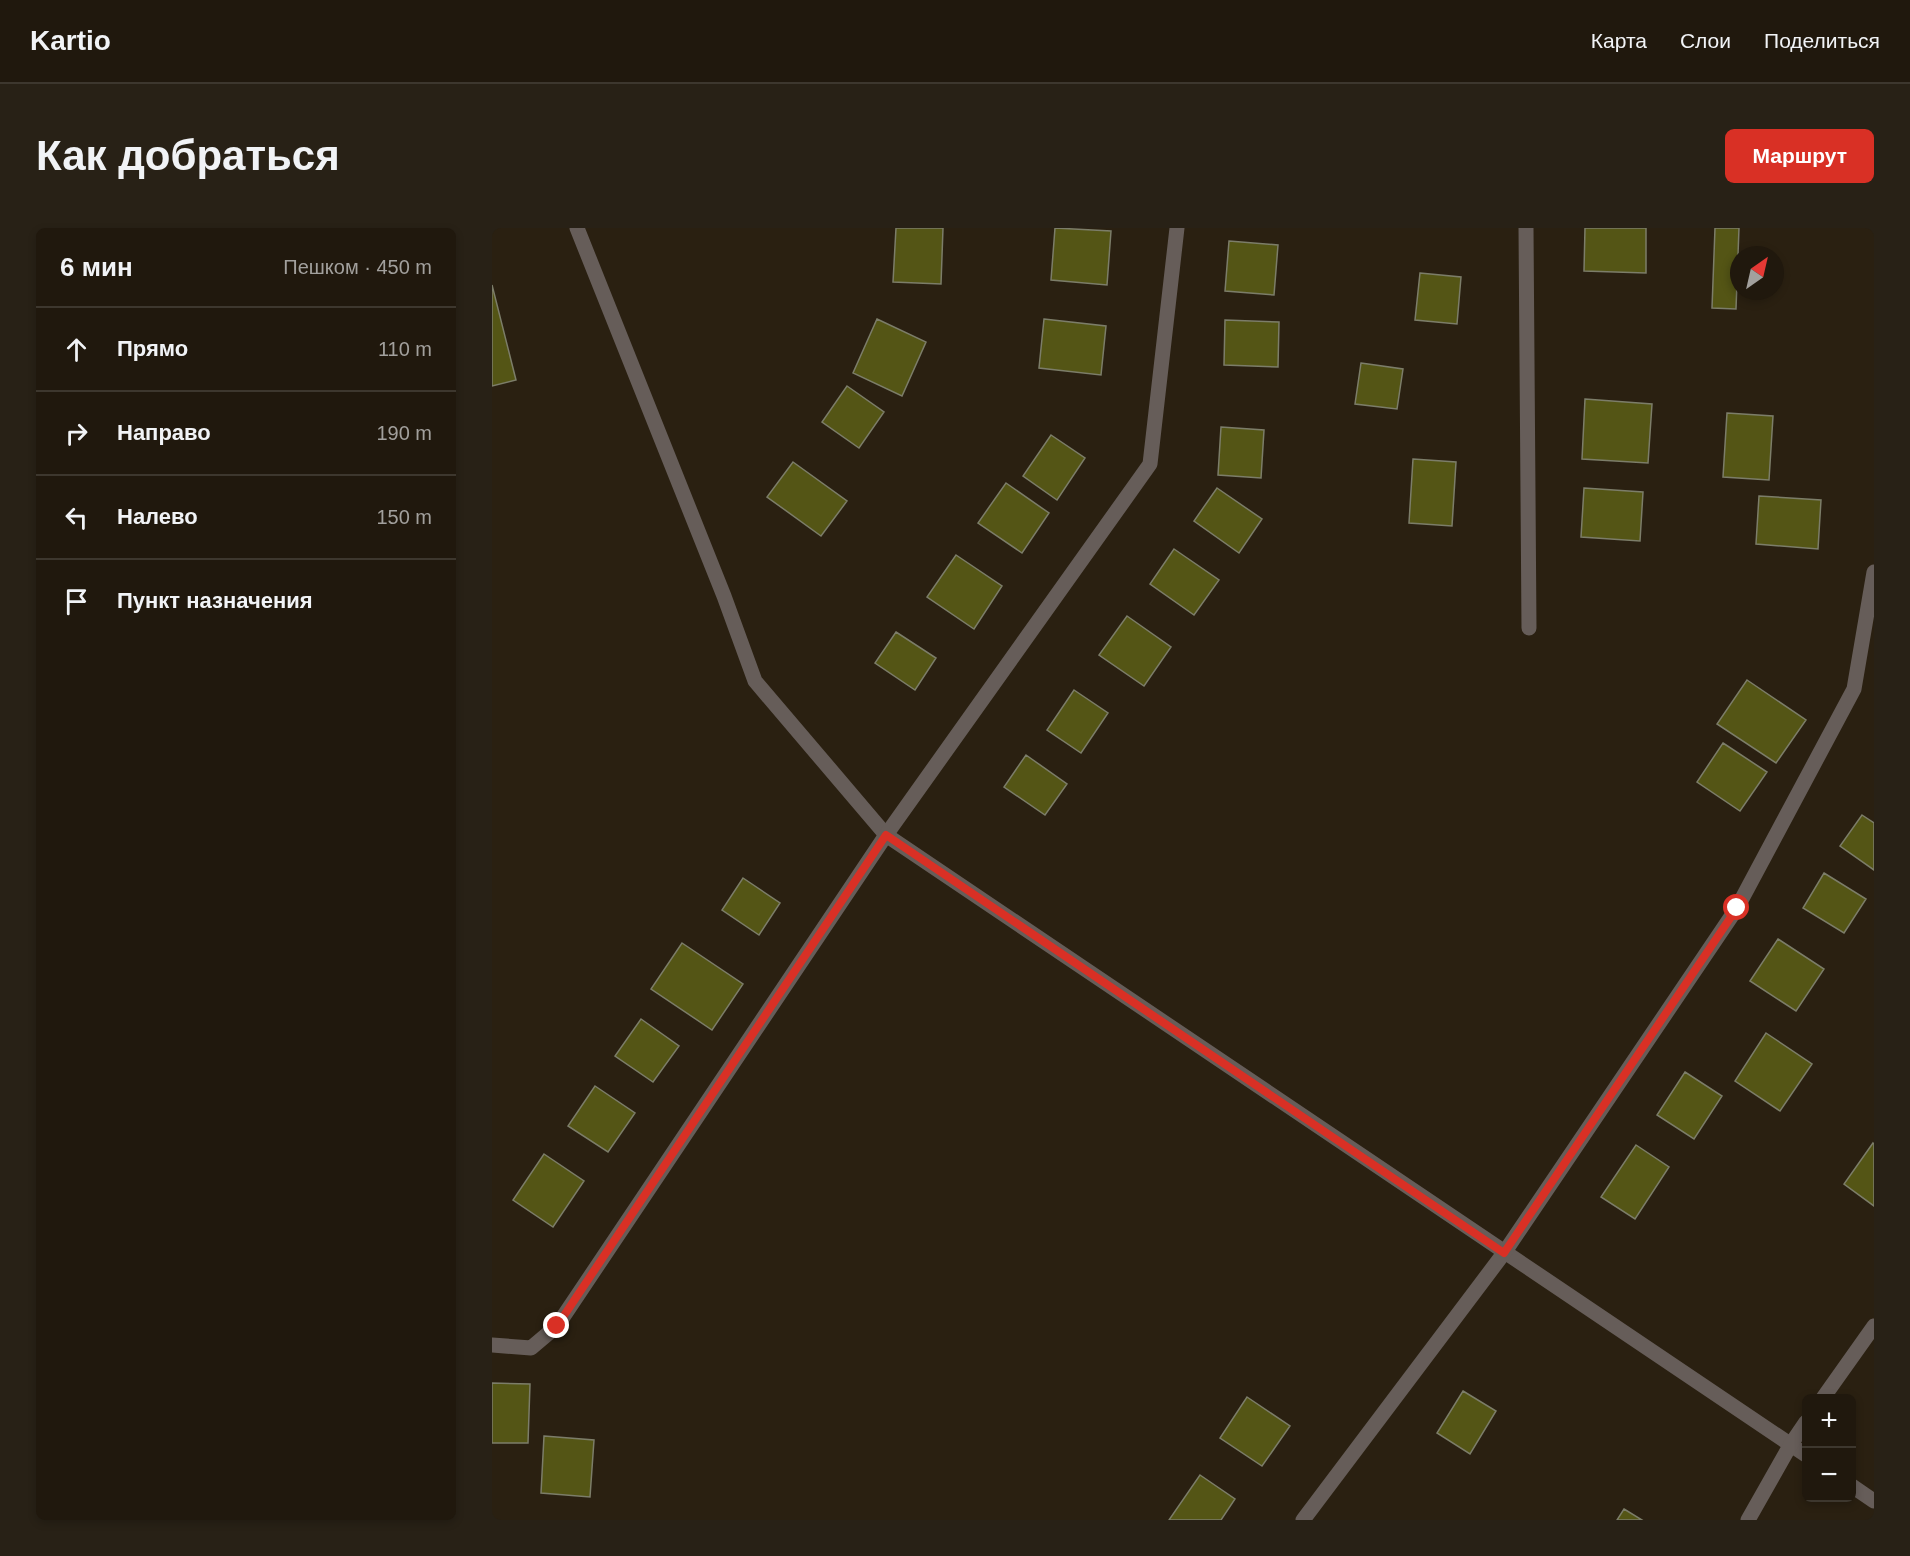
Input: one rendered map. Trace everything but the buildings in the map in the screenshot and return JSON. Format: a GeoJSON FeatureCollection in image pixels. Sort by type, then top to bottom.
{"type":"FeatureCollection","features":[{"type":"Feature","properties":{"kind":"street"},"geometry":{"type":"LineString","coordinates":[[577,228],[724,596],[754,681],[886,835],[1802,1452]]}},
{"type":"Feature","properties":{"kind":"street"},"geometry":{"type":"LineString","coordinates":[[492,1346],[531,1348],[557,1326],[886,835],[1150,464],[1177,228]]}},
{"type":"Feature","properties":{"kind":"street"},"geometry":{"type":"LineString","coordinates":[[1526,228],[1529,628]]}},
{"type":"Feature","properties":{"kind":"street"},"geometry":{"type":"LineString","coordinates":[[1303,1520],[1504,1253],[1737,908],[1854,689],[1874,572]]}},
{"type":"Feature","properties":{"kind":"street"},"geometry":{"type":"LineString","coordinates":[[1826,1394],[1874,1326]]}},
{"type":"Feature","properties":{"kind":"street"},"geometry":{"type":"LineString","coordinates":[[1748,1520],[1802,1428]]}},
{"type":"Feature","properties":{"kind":"street"},"geometry":{"type":"LineString","coordinates":[[1856,1489],[1874,1501]]}},
{"type":"Feature","properties":{"kind":"route"},"geometry":{"type":"LineString","coordinates":[[557,1326],[886,835],[1504,1253],[1737,908]]}}]}
